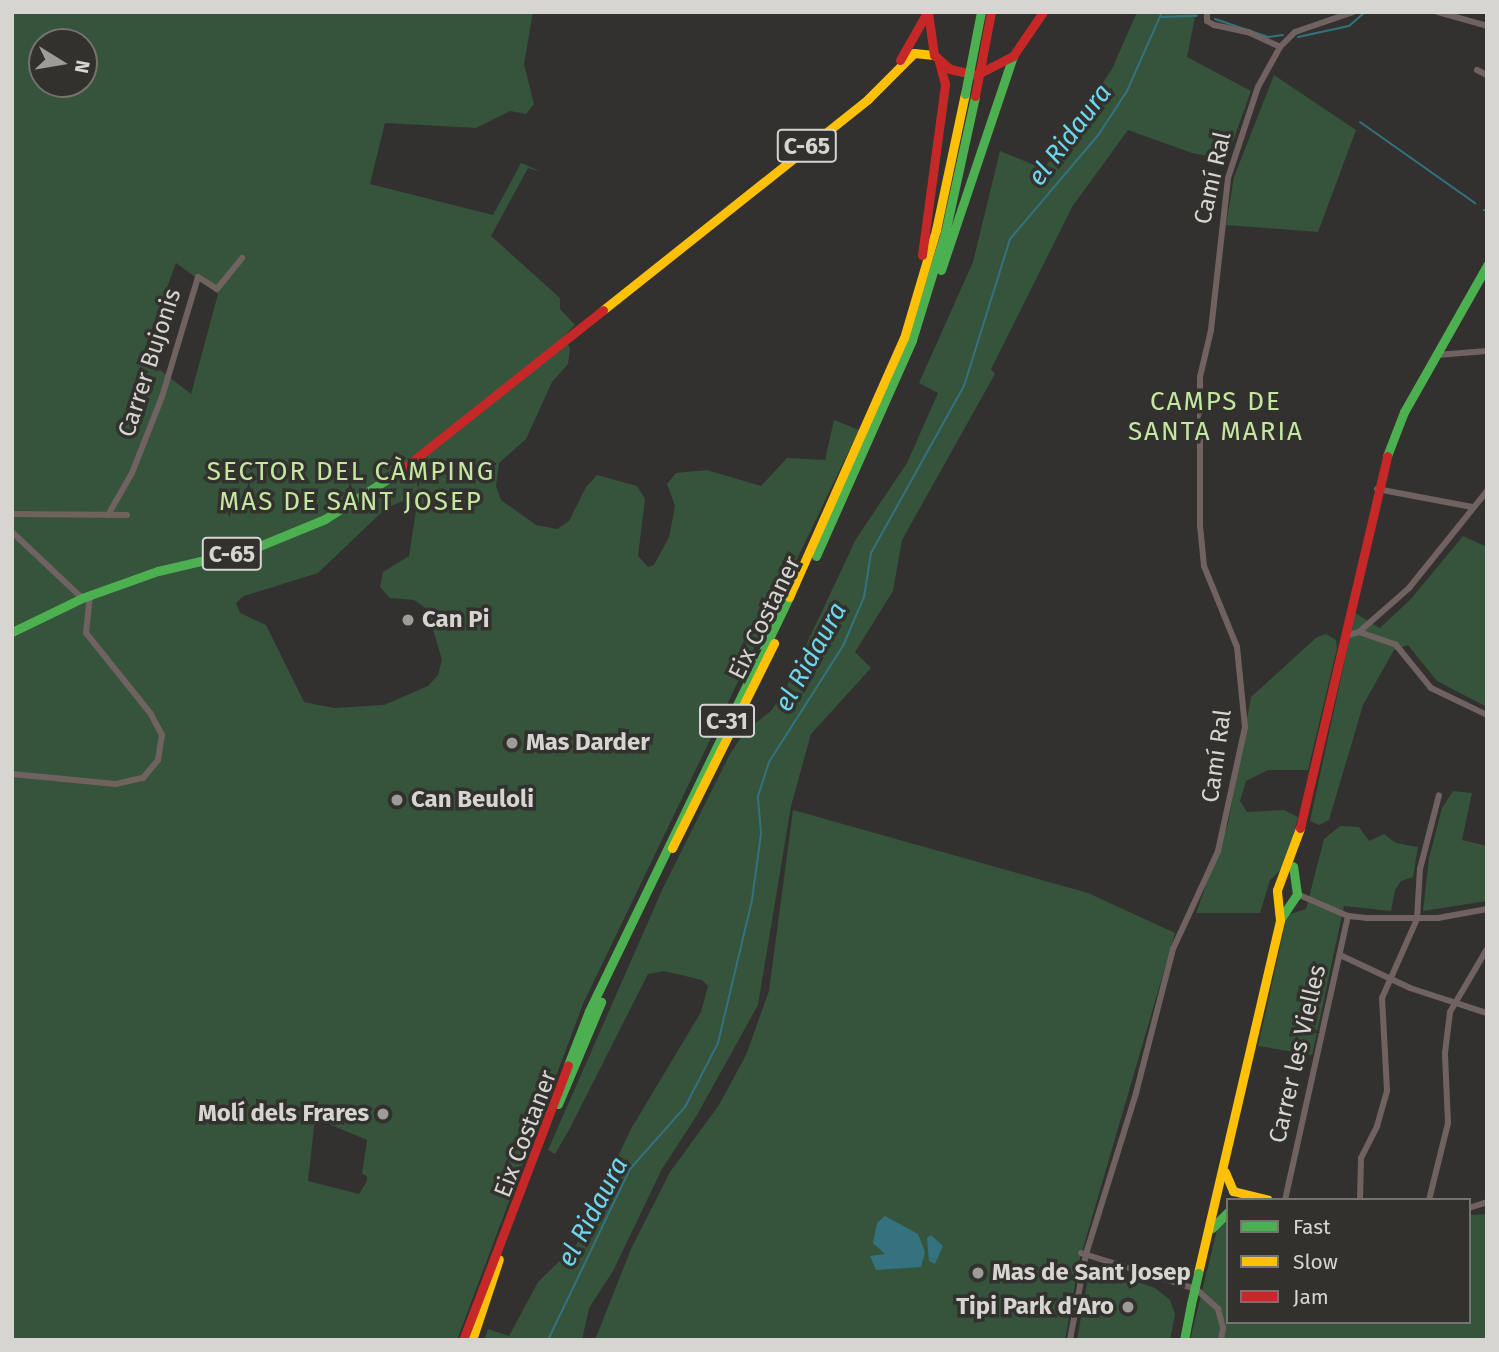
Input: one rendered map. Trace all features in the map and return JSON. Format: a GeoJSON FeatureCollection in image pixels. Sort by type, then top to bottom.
{"type":"FeatureCollection","features":[{"type":"Feature","properties":{"kind":"main road","name":"C-65"},"geometry":{"type":"LineString","coordinates":[[12,632],[86,597],[158,571],[252,549],[325,519],[377,490],[457,430],[883,84],[914,53],[937,58],[927,12]]}},
{"type":"Feature","properties":{"kind":"main road","name":"C-65"},"geometry":{"type":"LineString","coordinates":[[883,84],[927,12]]}},
{"type":"Feature","properties":{"kind":"main road","name":"Eix Costaner"},"geometry":{"type":"LineString","coordinates":[[472,1340],[535,1161],[595,1015],[657,877],[856,474],[945,233],[970,95],[981,12]]}},
{"type":"Feature","properties":{"kind":"main road","name":"Eix Costaner"},"geometry":{"type":"LineString","coordinates":[[970,95],[991,12]]}},
{"type":"Feature","properties":{"kind":"main road"},"geometry":{"type":"LineString","coordinates":[[916,316],[933,292],[1013,56],[1043,12]]}},
{"type":"Feature","properties":{"kind":"main road"},"geometry":{"type":"LineString","coordinates":[[937,58],[961,74],[976,75],[1013,56]]}},
{"type":"Feature","properties":{"kind":"main road"},"geometry":{"type":"LineString","coordinates":[[916,316],[945,84],[937,58]]}},
{"type":"Feature","properties":{"kind":"main road"},"geometry":{"type":"LineString","coordinates":[[1184,1340],[1284,901],[1292,887],[1293,861],[1377,489],[1392,438],[1487,265]]}},
{"type":"Feature","properties":{"kind":"main road","name":"Eix Costaner"},"geometry":{"type":"LineString","coordinates":[[463,1340],[589,1011],[800,575],[916,316]]}},
{"type":"Feature","properties":{"kind":"main road"},"geometry":{"type":"LineString","coordinates":[[1284,901],[1277,890],[1292,887]]}},
{"type":"Feature","properties":{"kind":"main road"},"geometry":{"type":"LineString","coordinates":[[1224,1169],[1233,1191]]}},
{"type":"Feature","properties":{"kind":"main road"},"geometry":{"type":"LineString","coordinates":[[1218,1195],[1233,1191],[1260,1198]]}},
{"type":"Feature","properties":{"kind":"main road"},"geometry":{"type":"LineString","coordinates":[[1218,1195],[1226,1200]]}},
{"type":"Feature","properties":{"kind":"main road"},"geometry":{"type":"LineString","coordinates":[[1209,1233],[1226,1214]]}},
{"type":"Feature","properties":{"kind":"street"},"geometry":{"type":"LineString","coordinates":[[1207,12],[1207,21],[1214,25],[1248,32],[1280,47],[1306,27],[1353,12]]}},
{"type":"Feature","properties":{"kind":"street"},"geometry":{"type":"LineString","coordinates":[[1438,12],[1487,26]]}},
{"type":"Feature","properties":{"kind":"street","name":"Camí Ral"},"geometry":{"type":"LineString","coordinates":[[1070,1340],[1083,1254],[1136,1093],[1173,950],[1222,839],[1245,726],[1237,647],[1209,579],[1202,549],[1200,377],[1211,330],[1219,230],[1233,159],[1258,87],[1280,47]]}},
{"type":"Feature","properties":{"kind":"street"},"geometry":{"type":"LineString","coordinates":[[1477,70],[1487,75]]}},
{"type":"Feature","properties":{"kind":"street","name":"Carrer Bujonis"},"geometry":{"type":"LineString","coordinates":[[108,515],[132,473],[162,397],[198,277],[217,289],[242,258]]}},
{"type":"Feature","properties":{"kind":"street"},"geometry":{"type":"LineString","coordinates":[[1437,355],[1487,351]]}},
{"type":"Feature","properties":{"kind":"street"},"geometry":{"type":"LineString","coordinates":[[1377,489],[1472,507]]}},
{"type":"Feature","properties":{"kind":"street"},"geometry":{"type":"LineString","coordinates":[[1345,636],[1359,632],[1409,588],[1487,491]]}},
{"type":"Feature","properties":{"kind":"street"},"geometry":{"type":"LineString","coordinates":[[12,514],[127,515]]}},
{"type":"Feature","properties":{"kind":"street"},"geometry":{"type":"LineString","coordinates":[[12,531],[86,597],[86,633],[151,714],[163,735],[158,760],[143,778],[116,785],[12,774]]}},
{"type":"Feature","properties":{"kind":"street"},"geometry":{"type":"LineString","coordinates":[[1359,632],[1396,645],[1431,688],[1487,715]]}},
{"type":"Feature","properties":{"kind":"street"},"geometry":{"type":"LineString","coordinates":[[1360,1198],[1361,1158],[1377,1126],[1387,1090],[1381,1015],[1388,979],[1417,919],[1420,869],[1439,795]]}},
{"type":"Feature","properties":{"kind":"street"},"geometry":{"type":"LineString","coordinates":[[1292,887],[1348,916],[1417,919],[1487,909]]}},
{"type":"Feature","properties":{"kind":"street","name":"Carrer les Vielles"},"geometry":{"type":"LineString","coordinates":[[1285,1198],[1348,916]]}},
{"type":"Feature","properties":{"kind":"street"},"geometry":{"type":"LineString","coordinates":[[1429,1198],[1448,1123],[1446,1054],[1454,1002],[1487,949]]}},
{"type":"Feature","properties":{"kind":"street"},"geometry":{"type":"LineString","coordinates":[[1340,955],[1388,979],[1487,1013]]}},
{"type":"Feature","properties":{"kind":"street"},"geometry":{"type":"LineString","coordinates":[[1083,1254],[1196,1289],[1218,1309],[1223,1328],[1221,1340]]}},
{"type":"Feature","properties":{"kind":"green space"},"geometry":{"type":"Polygon","coordinates":[[[12,12],[533,12],[524,64],[534,104],[526,114],[510,111],[476,128],[385,123],[370,184],[493,215],[521,163],[542,172],[528,168],[491,236],[560,298],[560,309],[575,325],[564,336],[570,349],[568,364],[552,382],[526,439],[499,463],[496,486],[501,500],[536,525],[557,529],[569,521],[586,487],[597,475],[637,486],[645,499],[638,556],[648,567],[654,565],[669,537],[675,506],[667,484],[676,473],[707,470],[761,486],[787,458],[825,460],[834,420],[859,430],[583,1004],[457,1340],[12,1340],[12,12]],[[176,263],[142,356],[191,394],[218,294],[176,263]],[[408,499],[386,508],[318,573],[244,596],[236,603],[240,613],[266,625],[304,702],[334,708],[384,705],[428,686],[438,675],[442,660],[427,609],[414,600],[390,598],[380,587],[383,572],[409,556],[416,511],[408,499]],[[315,1118],[308,1181],[359,1194],[367,1181],[367,1176],[362,1174],[367,1140],[315,1118]]]}},
{"type":"Feature","properties":{"kind":"green space"},"geometry":{"type":"Polygon","coordinates":[[[1137,12],[1196,12],[1187,57],[1251,91],[1229,152],[1223,159],[1192,153],[1128,130],[1072,207],[991,369],[995,374],[902,540],[893,591],[855,652],[871,668],[811,734],[791,806],[758,1005],[697,1115],[662,1169],[613,1271],[589,1308],[582,1340],[484,1340],[488,1329],[509,1336],[538,1282],[576,1245],[631,1129],[701,1012],[708,986],[702,980],[664,971],[648,974],[569,1130],[555,1154],[548,1150],[663,888],[729,756],[745,731],[771,711],[785,690],[856,539],[907,463],[938,393],[919,383],[973,262],[1000,151],[1044,169],[1112,69],[1137,12]]]}},
{"type":"Feature","properties":{"kind":"green space"},"geometry":{"type":"Polygon","coordinates":[[[1274,75],[1356,130],[1318,232],[1226,225],[1234,177],[1274,75]]]}},
{"type":"Feature","properties":{"kind":"green space"},"geometry":{"type":"Polygon","coordinates":[[[1463,536],[1487,547],[1487,707],[1437,681],[1408,645],[1394,650],[1363,705],[1329,820],[1319,825],[1310,821],[1355,613],[1380,628],[1411,599],[1463,536]]]}},
{"type":"Feature","properties":{"kind":"green space"},"geometry":{"type":"Polygon","coordinates":[[[1326,634],[1336,640],[1337,648],[1308,770],[1268,770],[1246,781],[1240,801],[1247,812],[1284,810],[1298,817],[1286,865],[1270,880],[1260,913],[1196,913],[1228,824],[1251,697],[1317,637],[1326,634]]]}},
{"type":"Feature","properties":{"kind":"green space"},"geometry":{"type":"Polygon","coordinates":[[[1453,791],[1472,793],[1462,840],[1487,846],[1487,901],[1423,911],[1429,858],[1442,808],[1453,791]]]}},
{"type":"Feature","properties":{"kind":"green space"},"geometry":{"type":"Polygon","coordinates":[[[793,810],[1088,893],[1175,933],[1079,1262],[1065,1340],[595,1340],[631,1249],[670,1172],[719,1105],[746,1055],[769,991],[793,810]]]}},
{"type":"Feature","properties":{"kind":"green space"},"geometry":{"type":"Polygon","coordinates":[[[1340,826],[1359,827],[1369,841],[1384,834],[1396,843],[1418,847],[1413,877],[1401,881],[1395,890],[1391,911],[1344,906],[1312,1055],[1258,1046],[1287,915],[1306,909],[1324,839],[1340,826]]]}},
{"type":"Feature","properties":{"kind":"green space"},"geometry":{"type":"Polygon","coordinates":[[[1487,1214],[1487,1340],[1190,1340],[1218,1226],[1226,1218],[1226,1324],[1471,1324],[1471,1215],[1487,1214]]]}},
{"type":"Feature","properties":{"kind":"green space","name":"Tipi Park d'Aro"},"geometry":{"type":"Polygon","coordinates":[[[1090,1266],[1155,1288],[1170,1300],[1175,1314],[1170,1340],[1077,1340],[1090,1266]]]}},
{"type":"Feature","properties":{"kind":"water"},"geometry":{"type":"Polygon","coordinates":[[[885,1216],[918,1234],[925,1252],[921,1267],[876,1270],[870,1256],[885,1254],[873,1243],[877,1223],[885,1216]]]}},
{"type":"Feature","properties":{"kind":"water"},"geometry":{"type":"Polygon","coordinates":[[[931,1235],[943,1246],[935,1264],[929,1261],[927,1238],[931,1235]]]}},
{"type":"Feature","properties":{"kind":"waterway","name":"el Ridaura"},"geometry":{"type":"LineString","coordinates":[[548,1340],[630,1169],[685,1107],[718,1043],[752,900],[761,833],[758,796],[769,762],[843,646],[864,597],[871,553],[964,386],[1010,239],[1099,134],[1127,91],[1162,12]]}},
{"type":"Feature","properties":{"kind":"waterway"},"geometry":{"type":"LineString","coordinates":[[1298,37],[1349,26],[1365,12]]}},
{"type":"Feature","properties":{"kind":"waterway"},"geometry":{"type":"LineString","coordinates":[[1160,17],[1197,16]]}},
{"type":"Feature","properties":{"kind":"waterway"},"geometry":{"type":"LineString","coordinates":[[1215,19],[1268,37],[1283,35]]}},
{"type":"Feature","properties":{"kind":"waterway"},"geometry":{"type":"LineString","coordinates":[[1360,122],[1475,203]]}},
{"type":"Feature","properties":{"kind":"traffic: fast"},"geometry":{"type":"LineString","coordinates":[[965,94],[981,12]]}},
{"type":"Feature","properties":{"kind":"traffic: fast"},"geometry":{"type":"LineString","coordinates":[[941,270],[1013,56]]}},
{"type":"Feature","properties":{"kind":"traffic: fast"},"geometry":{"type":"LineString","coordinates":[[816,556],[912,340],[945,233],[975,96]]}},
{"type":"Feature","properties":{"kind":"traffic: fast"},"geometry":{"type":"LineString","coordinates":[[1387,456],[1404,412],[1487,265]]}},
{"type":"Feature","properties":{"kind":"traffic: fast"},"geometry":{"type":"LineString","coordinates":[[12,632],[82,598],[158,571],[252,549],[325,519],[400,471]]}},
{"type":"Feature","properties":{"kind":"traffic: fast"},"geometry":{"type":"LineString","coordinates":[[568,1065],[589,1011],[789,597]]}},
{"type":"Feature","properties":{"kind":"traffic: fast"},"geometry":{"type":"LineString","coordinates":[[1281,918],[1297,894],[1293,866]]}},
{"type":"Feature","properties":{"kind":"traffic: fast"},"geometry":{"type":"LineString","coordinates":[[558,1104],[601,1002]]}},
{"type":"Feature","properties":{"kind":"traffic: fast"},"geometry":{"type":"LineString","coordinates":[[1212,1228],[1226,1214]]}},
{"type":"Feature","properties":{"kind":"traffic: fast"},"geometry":{"type":"LineString","coordinates":[[1191,1304],[1198,1273]]}},
{"type":"Feature","properties":{"kind":"traffic: fast"},"geometry":{"type":"LineString","coordinates":[[1184,1340],[1191,1304]]}},
{"type":"Feature","properties":{"kind":"traffic: slow"},"geometry":{"type":"LineString","coordinates":[[603,310],[868,99],[914,53],[934,55]]}},
{"type":"Feature","properties":{"kind":"traffic: slow"},"geometry":{"type":"LineString","coordinates":[[789,597],[904,338],[936,230],[965,94]]}},
{"type":"Feature","properties":{"kind":"traffic: slow"},"geometry":{"type":"LineString","coordinates":[[672,848],[774,643]]}},
{"type":"Feature","properties":{"kind":"traffic: slow"},"geometry":{"type":"LineString","coordinates":[[1198,1273],[1280,920],[1277,890],[1300,828]]}},
{"type":"Feature","properties":{"kind":"traffic: slow"},"geometry":{"type":"LineString","coordinates":[[1225,1172],[1233,1191],[1260,1198]]}},
{"type":"Feature","properties":{"kind":"traffic: slow"},"geometry":{"type":"LineString","coordinates":[[472,1340],[499,1259]]}},
{"type":"Feature","properties":{"kind":"traffic: jam"},"geometry":{"type":"LineString","coordinates":[[928,12],[934,55],[950,69],[976,75],[1013,56],[1043,12]]}},
{"type":"Feature","properties":{"kind":"traffic: jam"},"geometry":{"type":"LineString","coordinates":[[975,96],[991,12]]}},
{"type":"Feature","properties":{"kind":"traffic: jam"},"geometry":{"type":"LineString","coordinates":[[900,60],[925,16]]}},
{"type":"Feature","properties":{"kind":"traffic: jam"},"geometry":{"type":"LineString","coordinates":[[922,255],[945,84],[939,61]]}},
{"type":"Feature","properties":{"kind":"traffic: jam"},"geometry":{"type":"LineString","coordinates":[[400,471],[603,310]]}},
{"type":"Feature","properties":{"kind":"traffic: jam"},"geometry":{"type":"LineString","coordinates":[[1300,828],[1387,456]]}},
{"type":"Feature","properties":{"kind":"traffic: jam"},"geometry":{"type":"LineString","coordinates":[[463,1340],[568,1065]]}},
{"type":"Feature","properties":{"kind":"place","name":"Can Pi"},"geometry":{"type":"Point","coordinates":[408,620]}},
{"type":"Feature","properties":{"kind":"place","name":"Mas Darder"},"geometry":{"type":"Point","coordinates":[512,743]}},
{"type":"Feature","properties":{"kind":"place","name":"Can Beuloli"},"geometry":{"type":"Point","coordinates":[397,800]}},
{"type":"Feature","properties":{"kind":"place","name":"Molí dels Frares"},"geometry":{"type":"Point","coordinates":[383,1114]}},
{"type":"Feature","properties":{"kind":"place","name":"Mas de Sant Josep"},"geometry":{"type":"Point","coordinates":[978,1273]}},
{"type":"Feature","properties":{"kind":"place","name":"Tipi Park d'Aro"},"geometry":{"type":"Point","coordinates":[1128,1307]}},
{"type":"Feature","properties":{"kind":"district","name":"CAMPS DE SANTA MARIA"},"geometry":{"type":"Point","coordinates":[1216,417]}},
{"type":"Feature","properties":{"kind":"district","name":"SECTOR DEL CÀMPING MAS DE SANT JOSEP"},"geometry":{"type":"Point","coordinates":[351,487]}}]}
